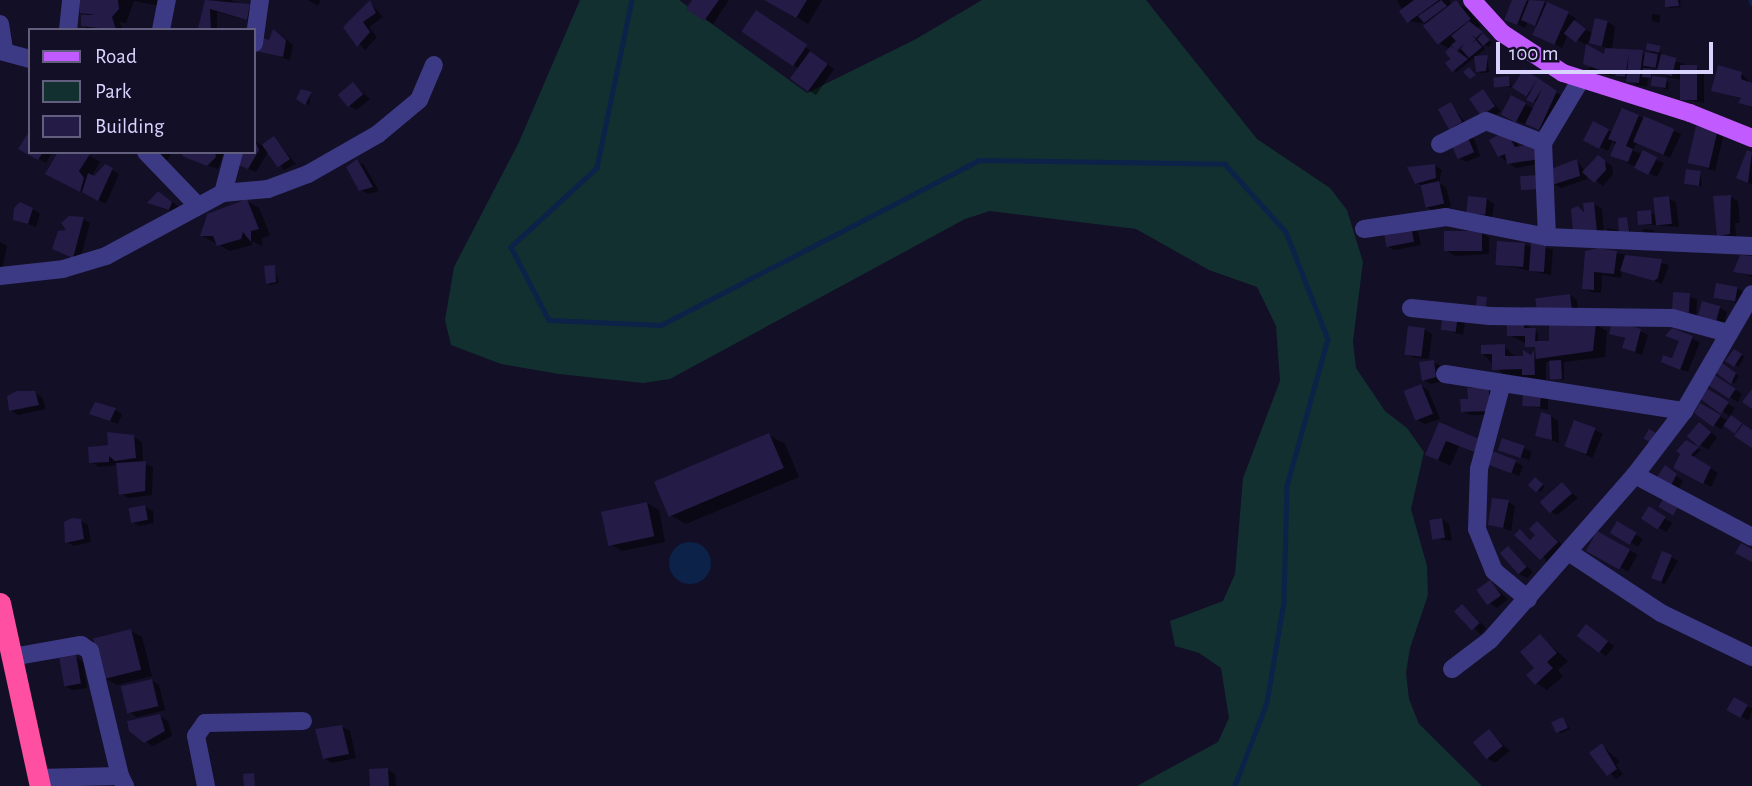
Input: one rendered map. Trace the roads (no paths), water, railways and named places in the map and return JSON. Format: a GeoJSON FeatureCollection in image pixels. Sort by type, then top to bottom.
{"type":"FeatureCollection","features":[{"type":"Feature","properties":{"kind":"highway"},"geometry":{"type":"LineString","coordinates":[[0,603],[39,782]]}},
{"type":"Feature","properties":{"kind":"main road"},"geometry":{"type":"LineString","coordinates":[[1472,0],[1531,56],[1580,81],[1690,113],[1752,138]]}},
{"type":"Feature","properties":{"kind":"street"},"geometry":{"type":"LineString","coordinates":[[68,28],[71,0]]}},
{"type":"Feature","properties":{"kind":"street"},"geometry":{"type":"LineString","coordinates":[[167,0],[167,28]]}},
{"type":"Feature","properties":{"kind":"street"},"geometry":{"type":"LineString","coordinates":[[256,29],[260,0]]}},
{"type":"Feature","properties":{"kind":"street"},"geometry":{"type":"LineString","coordinates":[[0,24],[2,51],[28,58]]}},
{"type":"Feature","properties":{"kind":"street"},"geometry":{"type":"LineString","coordinates":[[0,276],[63,269],[106,256],[196,204],[223,193],[268,189],[308,174],[379,134],[419,100],[434,65]]}},
{"type":"Feature","properties":{"kind":"street"},"geometry":{"type":"LineString","coordinates":[[1546,237],[1543,143],[1580,81]]}},
{"type":"Feature","properties":{"kind":"street"},"geometry":{"type":"LineString","coordinates":[[1440,144],[1486,121],[1543,143]]}},
{"type":"Feature","properties":{"kind":"street"},"geometry":{"type":"LineString","coordinates":[[148,154],[196,204]]}},
{"type":"Feature","properties":{"kind":"street"},"geometry":{"type":"LineString","coordinates":[[223,193],[233,154]]}},
{"type":"Feature","properties":{"kind":"street"},"geometry":{"type":"LineString","coordinates":[[1364,229],[1446,217],[1546,237],[1752,246]]}},
{"type":"Feature","properties":{"kind":"street"},"geometry":{"type":"LineString","coordinates":[[1451,669],[1490,640],[1570,553],[1635,475],[1684,411],[1728,333],[1750,303]]}},
{"type":"Feature","properties":{"kind":"street"},"geometry":{"type":"LineString","coordinates":[[1411,308],[1490,316],[1672,318],[1728,333]]}},
{"type":"Feature","properties":{"kind":"street"},"geometry":{"type":"LineString","coordinates":[[1444,374],[1684,411]]}},
{"type":"Feature","properties":{"kind":"street"},"geometry":{"type":"LineString","coordinates":[[1502,383],[1479,468],[1477,529],[1494,572],[1528,599]]}},
{"type":"Feature","properties":{"kind":"street"},"geometry":{"type":"LineString","coordinates":[[1635,475],[1752,537]]}},
{"type":"Feature","properties":{"kind":"street"},"geometry":{"type":"LineString","coordinates":[[1570,553],[1661,613],[1752,657]]}},
{"type":"Feature","properties":{"kind":"street"},"geometry":{"type":"LineString","coordinates":[[12,657],[81,645],[90,651],[123,781],[39,782]]}},
{"type":"Feature","properties":{"kind":"street"},"geometry":{"type":"LineString","coordinates":[[206,786],[196,736],[205,723],[303,721]]}},
{"type":"Feature","properties":{"kind":"water"},"geometry":{"type":"Polygon","coordinates":[[[690,542],[705,548],[711,563],[705,578],[690,584],[675,578],[669,563],[675,548],[690,542]]]}},
{"type":"Feature","properties":{"kind":"waterway"},"geometry":{"type":"LineString","coordinates":[[632,0],[597,168],[511,247],[549,320],[661,325],[979,160],[1225,164],[1286,232],[1328,339],[1287,486],[1284,602],[1267,703],[1235,786]]}}]}
